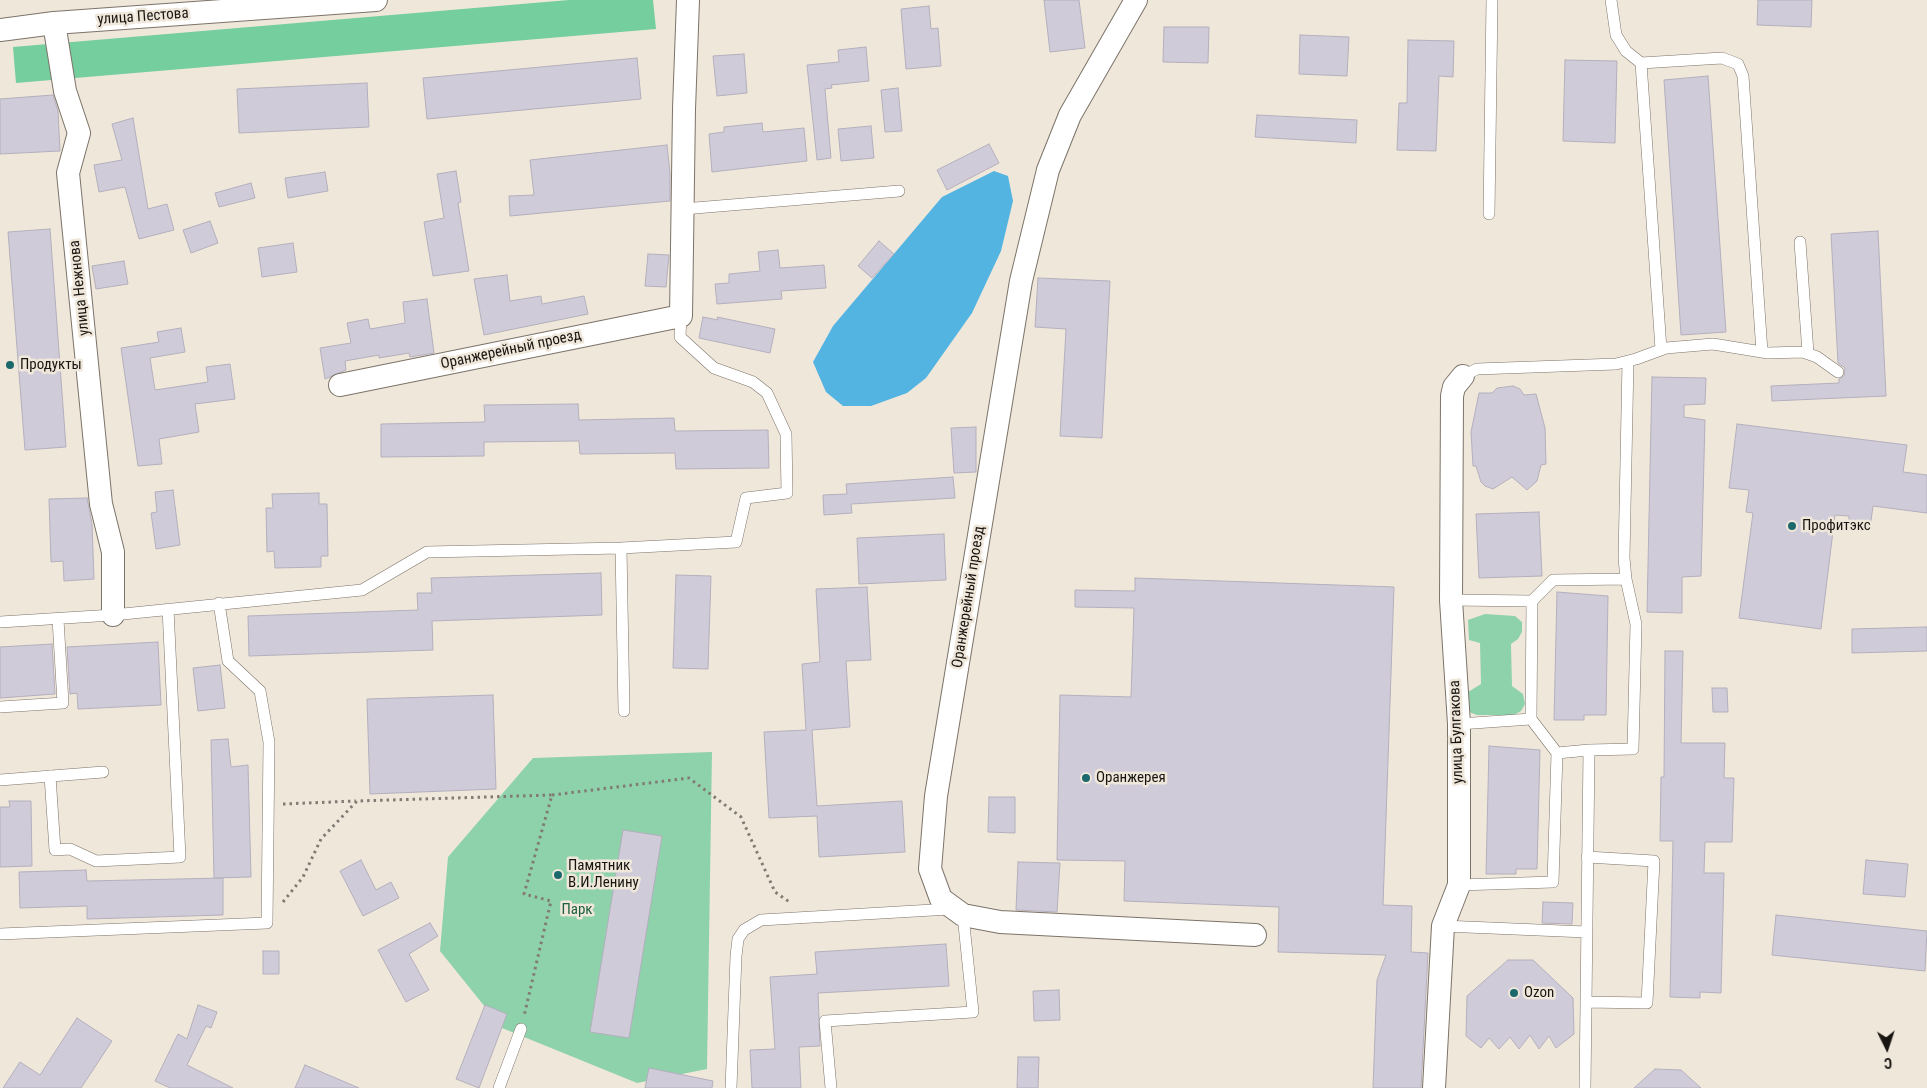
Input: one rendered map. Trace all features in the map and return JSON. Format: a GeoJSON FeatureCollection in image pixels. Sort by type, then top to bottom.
{"type":"FeatureCollection","features":[{"type":"Feature","properties":{"kind":"street","name":"улица Пестова"},"geometry":{"type":"LineString","coordinates":[[0,30],[54,23],[376,0]]}},
{"type":"Feature","properties":{"kind":"street"},"geometry":{"type":"LineString","coordinates":[[680,316],[688,0]]}},
{"type":"Feature","properties":{"kind":"street","name":"Оранжерейный проезд"},"geometry":{"type":"LineString","coordinates":[[958,912],[941,899],[930,869],[936,796],[1021,281],[1048,170],[1070,116],[1136,0]]}},
{"type":"Feature","properties":{"kind":"street","name":"улица Нежнова"},"geometry":{"type":"LineString","coordinates":[[54,23],[65,91],[78,133],[68,174],[101,504],[112,552],[113,616]]}},
{"type":"Feature","properties":{"kind":"street","name":"Оранжерейный проезд"},"geometry":{"type":"LineString","coordinates":[[340,385],[680,316]]}},
{"type":"Feature","properties":{"kind":"street","name":"улица Булгакова"},"geometry":{"type":"LineString","coordinates":[[1434,1088],[1443,926],[1459,885],[1459,724],[1451,600],[1452,396],[1454,387],[1463,376]]}},
{"type":"Feature","properties":{"kind":"street"},"geometry":{"type":"LineString","coordinates":[[958,912],[1000,922],[1255,935]]}},
{"type":"Feature","properties":{"kind":"lane"},"geometry":{"type":"LineString","coordinates":[[1489,214],[1492,0]]}},
{"type":"Feature","properties":{"kind":"lane"},"geometry":{"type":"LineString","coordinates":[[1611,0],[1616,35],[1626,51],[1641,63],[1722,58],[1732,60],[1742,70],[1762,352]]}},
{"type":"Feature","properties":{"kind":"lane"},"geometry":{"type":"LineString","coordinates":[[1641,63],[1661,349]]}},
{"type":"Feature","properties":{"kind":"lane"},"geometry":{"type":"LineString","coordinates":[[683,209],[899,191]]}},
{"type":"Feature","properties":{"kind":"lane"},"geometry":{"type":"LineString","coordinates":[[1800,242],[1808,353]]}},
{"type":"Feature","properties":{"kind":"lane"},"geometry":{"type":"LineString","coordinates":[[0,622],[113,616],[219,603],[362,590],[427,552],[621,548],[736,542],[746,498],[787,493],[786,434],[766,393],[753,382],[714,368],[680,337],[680,316]]}},
{"type":"Feature","properties":{"kind":"lane"},"geometry":{"type":"LineString","coordinates":[[1463,376],[1477,369],[1628,361],[1661,349],[1712,344],[1762,352],[1808,353],[1838,372]]}},
{"type":"Feature","properties":{"kind":"lane"},"geometry":{"type":"LineString","coordinates":[[1557,752],[1634,749],[1636,624],[1626,579],[1628,361]]}},
{"type":"Feature","properties":{"kind":"lane"},"geometry":{"type":"LineString","coordinates":[[621,548],[624,711]]}},
{"type":"Feature","properties":{"kind":"lane"},"geometry":{"type":"LineString","coordinates":[[1459,885],[1553,882],[1557,752],[1531,719],[1532,601],[1553,580],[1626,579]]}},
{"type":"Feature","properties":{"kind":"lane"},"geometry":{"type":"LineString","coordinates":[[1451,600],[1532,601]]}},
{"type":"Feature","properties":{"kind":"lane"},"geometry":{"type":"LineString","coordinates":[[0,934],[266,923],[269,742],[260,691],[228,661],[219,603]]}},
{"type":"Feature","properties":{"kind":"lane"},"geometry":{"type":"LineString","coordinates":[[50,776],[55,850],[70,849],[96,861],[180,857],[168,609]]}},
{"type":"Feature","properties":{"kind":"lane"},"geometry":{"type":"LineString","coordinates":[[0,707],[63,703],[58,619]]}},
{"type":"Feature","properties":{"kind":"lane"},"geometry":{"type":"LineString","coordinates":[[1459,724],[1531,719]]}},
{"type":"Feature","properties":{"kind":"lane"},"geometry":{"type":"LineString","coordinates":[[1585,1088],[1589,750]]}},
{"type":"Feature","properties":{"kind":"lane"},"geometry":{"type":"LineString","coordinates":[[0,780],[103,772]]}},
{"type":"Feature","properties":{"kind":"lane"},"geometry":{"type":"LineString","coordinates":[[1586,1002],[1647,1003],[1654,861],[1588,857]]}},
{"type":"Feature","properties":{"kind":"lane"},"geometry":{"type":"LineString","coordinates":[[731,1088],[738,940],[744,930],[754,922],[809,917],[958,912],[973,1012],[826,1021],[831,1088]]}},
{"type":"Feature","properties":{"kind":"lane"},"geometry":{"type":"LineString","coordinates":[[1443,926],[1586,932]]}},
{"type":"Feature","properties":{"kind":"lane"},"geometry":{"type":"LineString","coordinates":[[499,1088],[521,1029]]}},
{"type":"Feature","properties":{"kind":"path"},"geometry":{"type":"LineString","coordinates":[[268,805],[552,794],[689,778],[741,818],[775,892],[809,917]]}},
{"type":"Feature","properties":{"kind":"path"},"geometry":{"type":"LineString","coordinates":[[521,1029],[551,901],[524,894],[552,794]]}},
{"type":"Feature","properties":{"kind":"path"},"geometry":{"type":"LineString","coordinates":[[266,923],[303,877],[322,839],[357,801]]}},
{"type":"Feature","properties":{"kind":"green space"},"geometry":{"type":"Polygon","coordinates":[[[569,0],[653,0],[656,29],[16,83],[13,47],[569,0]]]}},
{"type":"Feature","properties":{"kind":"green space"},"geometry":{"type":"Polygon","coordinates":[[[1485,614],[1515,616],[1522,622],[1522,632],[1518,639],[1511,644],[1512,686],[1523,694],[1525,704],[1521,711],[1514,715],[1477,715],[1469,712],[1468,692],[1481,684],[1480,643],[1469,640],[1468,620],[1485,614]]]}},
{"type":"Feature","properties":{"kind":"green space","name":"Парк"},"geometry":{"type":"Polygon","coordinates":[[[712,752],[707,1069],[637,1083],[502,1028],[440,951],[448,857],[533,758],[712,752]]]}},
{"type":"Feature","properties":{"kind":"water"},"geometry":{"type":"Polygon","coordinates":[[[994,171],[1008,176],[1013,201],[1001,251],[972,313],[926,378],[907,393],[871,406],[843,406],[826,392],[813,362],[833,326],[942,197],[994,171]]]}},
{"type":"Feature","properties":{"kind":"building"},"geometry":{"type":"Polygon","coordinates":[[[1044,0],[1079,0],[1085,48],[1050,52],[1044,0]]]}},
{"type":"Feature","properties":{"kind":"building"},"geometry":{"type":"Polygon","coordinates":[[[1758,0],[1812,0],[1811,27],[1757,25],[1758,0]]]}},
{"type":"Feature","properties":{"kind":"building"},"geometry":{"type":"Polygon","coordinates":[[[929,6],[931,29],[938,28],[941,66],[906,69],[901,9],[929,6]]]}},
{"type":"Feature","properties":{"kind":"building"},"geometry":{"type":"Polygon","coordinates":[[[1164,27],[1209,27],[1208,63],[1163,62],[1164,27]]]}},
{"type":"Feature","properties":{"kind":"building"},"geometry":{"type":"Polygon","coordinates":[[[1300,35],[1349,37],[1347,76],[1299,74],[1300,35]]]}},
{"type":"Feature","properties":{"kind":"building"},"geometry":{"type":"Polygon","coordinates":[[[1408,40],[1454,41],[1453,77],[1439,76],[1436,151],[1397,150],[1399,103],[1407,103],[1408,40]]]}},
{"type":"Feature","properties":{"kind":"building"},"geometry":{"type":"Polygon","coordinates":[[[866,47],[869,81],[831,85],[832,88],[825,89],[831,158],[817,160],[807,65],[839,62],[838,50],[866,47]]]}},
{"type":"Feature","properties":{"kind":"building"},"geometry":{"type":"Polygon","coordinates":[[[744,54],[747,93],[717,96],[713,56],[744,54]]]}},
{"type":"Feature","properties":{"kind":"building"},"geometry":{"type":"Polygon","coordinates":[[[637,58],[641,99],[427,119],[423,78],[637,58]]]}},
{"type":"Feature","properties":{"kind":"building"},"geometry":{"type":"Polygon","coordinates":[[[1565,60],[1617,61],[1615,143],[1563,141],[1565,60]]]}},
{"type":"Feature","properties":{"kind":"building"},"geometry":{"type":"Polygon","coordinates":[[[1708,76],[1726,332],[1681,335],[1664,80],[1708,76]]]}},
{"type":"Feature","properties":{"kind":"building"},"geometry":{"type":"Polygon","coordinates":[[[367,83],[369,127],[239,133],[237,89],[367,83]]]}},
{"type":"Feature","properties":{"kind":"building"},"geometry":{"type":"Polygon","coordinates":[[[898,88],[902,131],[885,132],[881,90],[898,88]]]}},
{"type":"Feature","properties":{"kind":"building"},"geometry":{"type":"Polygon","coordinates":[[[53,95],[58,111],[60,151],[0,154],[0,99],[53,95]]]}},
{"type":"Feature","properties":{"kind":"building"},"geometry":{"type":"Polygon","coordinates":[[[1257,115],[1357,120],[1356,143],[1255,137],[1257,115]]]}},
{"type":"Feature","properties":{"kind":"building"},"geometry":{"type":"Polygon","coordinates":[[[133,118],[148,209],[167,204],[174,230],[139,239],[125,187],[99,192],[94,165],[122,160],[112,124],[133,118]]]}},
{"type":"Feature","properties":{"kind":"building"},"geometry":{"type":"Polygon","coordinates":[[[762,123],[763,132],[804,128],[807,161],[712,172],[709,134],[724,132],[724,127],[762,123]]]}},
{"type":"Feature","properties":{"kind":"building"},"geometry":{"type":"Polygon","coordinates":[[[871,126],[874,158],[841,161],[838,129],[871,126]]]}},
{"type":"Feature","properties":{"kind":"building"},"geometry":{"type":"Polygon","coordinates":[[[989,144],[999,163],[947,190],[937,170],[989,144]]]}},
{"type":"Feature","properties":{"kind":"building"},"geometry":{"type":"Polygon","coordinates":[[[667,145],[670,201],[510,216],[509,196],[534,195],[530,160],[667,145]]]}},
{"type":"Feature","properties":{"kind":"building"},"geometry":{"type":"Polygon","coordinates":[[[456,171],[461,202],[458,203],[469,271],[433,276],[424,222],[444,218],[437,174],[456,171]]]}},
{"type":"Feature","properties":{"kind":"building"},"geometry":{"type":"Polygon","coordinates":[[[325,172],[328,191],[288,198],[285,178],[325,172]]]}},
{"type":"Feature","properties":{"kind":"building"},"geometry":{"type":"Polygon","coordinates":[[[251,183],[255,198],[219,207],[215,193],[251,183]]]}},
{"type":"Feature","properties":{"kind":"building"},"geometry":{"type":"Polygon","coordinates":[[[210,221],[218,243],[191,253],[183,230],[210,221]]]}},
{"type":"Feature","properties":{"kind":"building"},"geometry":{"type":"Polygon","coordinates":[[[50,229],[66,447],[25,450],[8,232],[50,229]]]}},
{"type":"Feature","properties":{"kind":"building"},"geometry":{"type":"Polygon","coordinates":[[[1878,231],[1886,396],[1772,401],[1771,386],[1839,383],[1839,379],[1844,376],[1845,368],[1838,363],[1831,234],[1878,231]]]}},
{"type":"Feature","properties":{"kind":"building"},"geometry":{"type":"Polygon","coordinates":[[[879,241],[894,254],[872,278],[858,266],[879,241]]]}},
{"type":"Feature","properties":{"kind":"building"},"geometry":{"type":"Polygon","coordinates":[[[293,243],[297,272],[262,277],[258,248],[293,243]]]}},
{"type":"Feature","properties":{"kind":"building"},"geometry":{"type":"Polygon","coordinates":[[[778,250],[780,268],[824,265],[826,288],[781,291],[782,299],[717,304],[715,284],[729,283],[729,274],[760,271],[758,252],[778,250]]]}},
{"type":"Feature","properties":{"kind":"building"},"geometry":{"type":"Polygon","coordinates":[[[648,254],[669,255],[666,287],[645,286],[648,254]]]}},
{"type":"Feature","properties":{"kind":"building"},"geometry":{"type":"Polygon","coordinates":[[[124,261],[128,284],[96,289],[92,266],[124,261]]]}},
{"type":"Feature","properties":{"kind":"building"},"geometry":{"type":"Polygon","coordinates":[[[507,275],[510,301],[541,296],[542,304],[584,296],[588,314],[484,335],[474,279],[507,275]]]}},
{"type":"Feature","properties":{"kind":"building"},"geometry":{"type":"Polygon","coordinates":[[[1038,278],[1110,281],[1102,438],[1060,436],[1066,329],[1035,327],[1038,278]]]}},
{"type":"Feature","properties":{"kind":"building"},"geometry":{"type":"Polygon","coordinates":[[[427,299],[434,353],[410,357],[409,353],[379,358],[379,355],[345,361],[346,370],[325,379],[320,348],[351,343],[347,323],[368,319],[370,329],[405,323],[403,302],[427,299]]]}},
{"type":"Feature","properties":{"kind":"building"},"geometry":{"type":"Polygon","coordinates":[[[703,317],[718,320],[717,317],[775,329],[770,353],[699,338],[703,317]]]}},
{"type":"Feature","properties":{"kind":"building"},"geometry":{"type":"Polygon","coordinates":[[[181,328],[185,352],[150,358],[155,390],[208,382],[206,367],[230,364],[235,399],[195,404],[199,432],[159,439],[162,464],[138,466],[121,348],[159,342],[157,332],[181,328]]]}},
{"type":"Feature","properties":{"kind":"building"},"geometry":{"type":"Polygon","coordinates":[[[1652,377],[1706,378],[1705,404],[1684,405],[1684,417],[1705,420],[1701,576],[1682,577],[1682,613],[1647,612],[1652,377]]]}},
{"type":"Feature","properties":{"kind":"building"},"geometry":{"type":"Polygon","coordinates":[[[1513,386],[1520,389],[1524,395],[1536,394],[1545,428],[1546,464],[1541,465],[1537,481],[1527,490],[1512,477],[1493,489],[1485,486],[1481,482],[1476,466],[1473,466],[1471,432],[1479,393],[1492,393],[1497,388],[1513,386]]]}},
{"type":"Feature","properties":{"kind":"building"},"geometry":{"type":"Polygon","coordinates":[[[578,404],[579,420],[674,418],[675,431],[768,430],[769,468],[676,469],[675,453],[580,454],[579,441],[484,442],[484,456],[381,457],[381,424],[485,422],[484,405],[578,404]]]}},
{"type":"Feature","properties":{"kind":"building","name":"Профитэкс"},"geometry":{"type":"Polygon","coordinates":[[[1737,424],[1907,445],[1903,472],[1927,475],[1927,513],[1873,506],[1870,528],[1849,525],[1849,516],[1835,515],[1821,629],[1739,618],[1753,513],[1746,512],[1749,490],[1729,488],[1737,424]]]}},
{"type":"Feature","properties":{"kind":"building"},"geometry":{"type":"Polygon","coordinates":[[[976,427],[976,472],[954,473],[951,428],[976,427]]]}},
{"type":"Feature","properties":{"kind":"building"},"geometry":{"type":"Polygon","coordinates":[[[953,477],[955,498],[851,504],[852,513],[824,515],[823,495],[847,494],[846,484],[953,477]]]}},
{"type":"Feature","properties":{"kind":"building"},"geometry":{"type":"Polygon","coordinates":[[[173,490],[180,545],[156,549],[151,513],[157,512],[155,492],[173,490]]]}},
{"type":"Feature","properties":{"kind":"building"},"geometry":{"type":"Polygon","coordinates":[[[319,493],[319,504],[327,504],[328,556],[321,556],[321,567],[275,568],[274,551],[267,552],[266,508],[273,508],[272,494],[319,493]]]}},
{"type":"Feature","properties":{"kind":"building"},"geometry":{"type":"Polygon","coordinates":[[[87,498],[92,524],[94,579],[64,581],[63,561],[51,562],[49,499],[87,498]]]}},
{"type":"Feature","properties":{"kind":"building"},"geometry":{"type":"Polygon","coordinates":[[[1539,512],[1542,576],[1479,578],[1476,514],[1539,512]]]}},
{"type":"Feature","properties":{"kind":"building"},"geometry":{"type":"Polygon","coordinates":[[[944,534],[946,580],[859,584],[857,538],[944,534]]]}},
{"type":"Feature","properties":{"kind":"building"},"geometry":{"type":"Polygon","coordinates":[[[601,573],[602,615],[432,621],[433,650],[249,656],[248,616],[418,610],[417,593],[432,593],[431,578],[601,573]]]}},
{"type":"Feature","properties":{"kind":"building"},"geometry":{"type":"Polygon","coordinates":[[[676,575],[711,576],[708,669],[673,668],[676,575]]]}},
{"type":"Feature","properties":{"kind":"building"},"geometry":{"type":"Polygon","coordinates":[[[1135,578],[1394,587],[1383,905],[1412,906],[1411,952],[1428,953],[1421,1088],[1373,1088],[1377,980],[1386,955],[1278,952],[1279,907],[1124,901],[1125,861],[1057,860],[1060,695],[1131,697],[1134,608],[1075,607],[1075,590],[1135,591],[1135,578]]]}},
{"type":"Feature","properties":{"kind":"building"},"geometry":{"type":"Polygon","coordinates":[[[867,587],[871,660],[846,661],[850,727],[812,730],[817,806],[902,801],[905,852],[819,857],[817,816],[769,818],[764,732],[806,730],[802,664],[820,662],[816,589],[867,587]]]}},
{"type":"Feature","properties":{"kind":"building"},"geometry":{"type":"Polygon","coordinates":[[[1557,592],[1608,596],[1606,715],[1584,715],[1584,720],[1554,720],[1557,592]]]}},
{"type":"Feature","properties":{"kind":"building"},"geometry":{"type":"Polygon","coordinates":[[[1927,627],[1927,651],[1852,653],[1852,629],[1927,627]]]}},
{"type":"Feature","properties":{"kind":"building"},"geometry":{"type":"Polygon","coordinates":[[[158,642],[161,705],[78,709],[77,693],[70,694],[67,647],[158,642]]]}},
{"type":"Feature","properties":{"kind":"building"},"geometry":{"type":"Polygon","coordinates":[[[52,644],[55,694],[0,698],[0,647],[52,644]]]}},
{"type":"Feature","properties":{"kind":"building"},"geometry":{"type":"Polygon","coordinates":[[[1665,651],[1683,651],[1681,743],[1725,743],[1724,778],[1734,778],[1732,842],[1705,842],[1704,873],[1724,873],[1721,993],[1700,992],[1700,998],[1670,997],[1673,841],[1660,841],[1661,777],[1664,777],[1665,651]]]}},
{"type":"Feature","properties":{"kind":"building"},"geometry":{"type":"Polygon","coordinates":[[[220,665],[225,708],[198,711],[193,668],[220,665]]]}},
{"type":"Feature","properties":{"kind":"building"},"geometry":{"type":"Polygon","coordinates":[[[1712,688],[1727,688],[1728,712],[1713,712],[1712,688]]]}},
{"type":"Feature","properties":{"kind":"building"},"geometry":{"type":"Polygon","coordinates":[[[493,695],[496,789],[370,794],[367,699],[493,695]]]}},
{"type":"Feature","properties":{"kind":"building"},"geometry":{"type":"Polygon","coordinates":[[[228,739],[231,767],[248,765],[251,877],[214,878],[211,740],[228,739]]]}},
{"type":"Feature","properties":{"kind":"building"},"geometry":{"type":"Polygon","coordinates":[[[1489,746],[1540,750],[1537,869],[1516,869],[1516,874],[1486,874],[1489,746]]]}},
{"type":"Feature","properties":{"kind":"building"},"geometry":{"type":"Polygon","coordinates":[[[989,797],[1015,797],[1015,833],[988,832],[989,797]]]}},
{"type":"Feature","properties":{"kind":"building"},"geometry":{"type":"Polygon","coordinates":[[[9,801],[31,801],[32,866],[0,867],[0,807],[10,807],[9,801]]]}},
{"type":"Feature","properties":{"kind":"building"},"geometry":{"type":"Polygon","coordinates":[[[623,830],[662,836],[629,1038],[590,1032],[623,830]]]}},
{"type":"Feature","properties":{"kind":"building"},"geometry":{"type":"Polygon","coordinates":[[[361,860],[376,890],[391,882],[399,898],[363,916],[340,871],[361,860]]]}},
{"type":"Feature","properties":{"kind":"building"},"geometry":{"type":"Polygon","coordinates":[[[1866,860],[1908,864],[1905,897],[1863,894],[1866,860]]]}},
{"type":"Feature","properties":{"kind":"building"},"geometry":{"type":"Polygon","coordinates":[[[1018,862],[1060,863],[1057,912],[1016,910],[1018,862]]]}},
{"type":"Feature","properties":{"kind":"building"},"geometry":{"type":"Polygon","coordinates":[[[86,870],[87,881],[223,878],[223,915],[87,919],[87,906],[20,908],[19,872],[86,870]]]}},
{"type":"Feature","properties":{"kind":"building"},"geometry":{"type":"Polygon","coordinates":[[[1543,902],[1573,903],[1572,924],[1542,923],[1543,902]]]}},
{"type":"Feature","properties":{"kind":"building"},"geometry":{"type":"Polygon","coordinates":[[[1776,915],[1927,931],[1925,971],[1772,955],[1776,915]]]}},
{"type":"Feature","properties":{"kind":"building"},"geometry":{"type":"Polygon","coordinates":[[[430,923],[438,936],[409,954],[429,990],[406,1002],[378,950],[430,923]]]}},
{"type":"Feature","properties":{"kind":"building"},"geometry":{"type":"Polygon","coordinates":[[[946,944],[949,986],[818,993],[820,1046],[799,1047],[801,1088],[752,1088],[750,1050],[775,1049],[770,977],[817,974],[815,952],[946,944]]]}},
{"type":"Feature","properties":{"kind":"building"},"geometry":{"type":"Polygon","coordinates":[[[263,951],[279,951],[279,974],[263,974],[263,951]]]}},
{"type":"Feature","properties":{"kind":"building"},"geometry":{"type":"Polygon","coordinates":[[[1508,960],[1533,960],[1573,998],[1574,1034],[1556,1048],[1549,1036],[1539,1049],[1530,1035],[1519,1049],[1510,1037],[1499,1049],[1489,1038],[1481,1048],[1466,1036],[1467,996],[1508,960]]]}},
{"type":"Feature","properties":{"kind":"building"},"geometry":{"type":"Polygon","coordinates":[[[1059,990],[1060,1020],[1034,1021],[1033,991],[1059,990]]]}},
{"type":"Feature","properties":{"kind":"building"},"geometry":{"type":"Polygon","coordinates":[[[198,1005],[217,1012],[211,1028],[206,1026],[187,1065],[233,1088],[170,1088],[155,1081],[178,1034],[187,1039],[198,1005]]]}},
{"type":"Feature","properties":{"kind":"building"},"geometry":{"type":"Polygon","coordinates":[[[485,1005],[507,1014],[479,1088],[456,1079],[485,1005]]]}},
{"type":"Feature","properties":{"kind":"building"},"geometry":{"type":"Polygon","coordinates":[[[77,1018],[112,1041],[81,1088],[3,1088],[20,1062],[40,1075],[77,1018]]]}},
{"type":"Feature","properties":{"kind":"building"},"geometry":{"type":"Polygon","coordinates":[[[1018,1057],[1039,1057],[1038,1088],[1017,1088],[1018,1057]]]}},
{"type":"Feature","properties":{"kind":"building"},"geometry":{"type":"Polygon","coordinates":[[[305,1065],[359,1088],[295,1088],[305,1065]]]}},
{"type":"Feature","properties":{"kind":"building"},"geometry":{"type":"Polygon","coordinates":[[[649,1068],[713,1081],[712,1088],[645,1088],[649,1068]]]}},
{"type":"Feature","properties":{"kind":"building"},"geometry":{"type":"Polygon","coordinates":[[[1655,1069],[1681,1070],[1701,1088],[1634,1088],[1655,1069]]]}},
{"type":"Feature","properties":{"kind":"place","name":"Продукты"},"geometry":{"type":"Point","coordinates":[10,365]}},
{"type":"Feature","properties":{"kind":"place","name":"Профитэкс"},"geometry":{"type":"Point","coordinates":[1792,526]}},
{"type":"Feature","properties":{"kind":"place","name":"Оранжерея"},"geometry":{"type":"Point","coordinates":[1086,778]}},
{"type":"Feature","properties":{"kind":"place","name":"Памятник В.И.Ленину"},"geometry":{"type":"Point","coordinates":[558,875]}},
{"type":"Feature","properties":{"kind":"place","name":"Ozon"},"geometry":{"type":"Point","coordinates":[1514,993]}}]}
